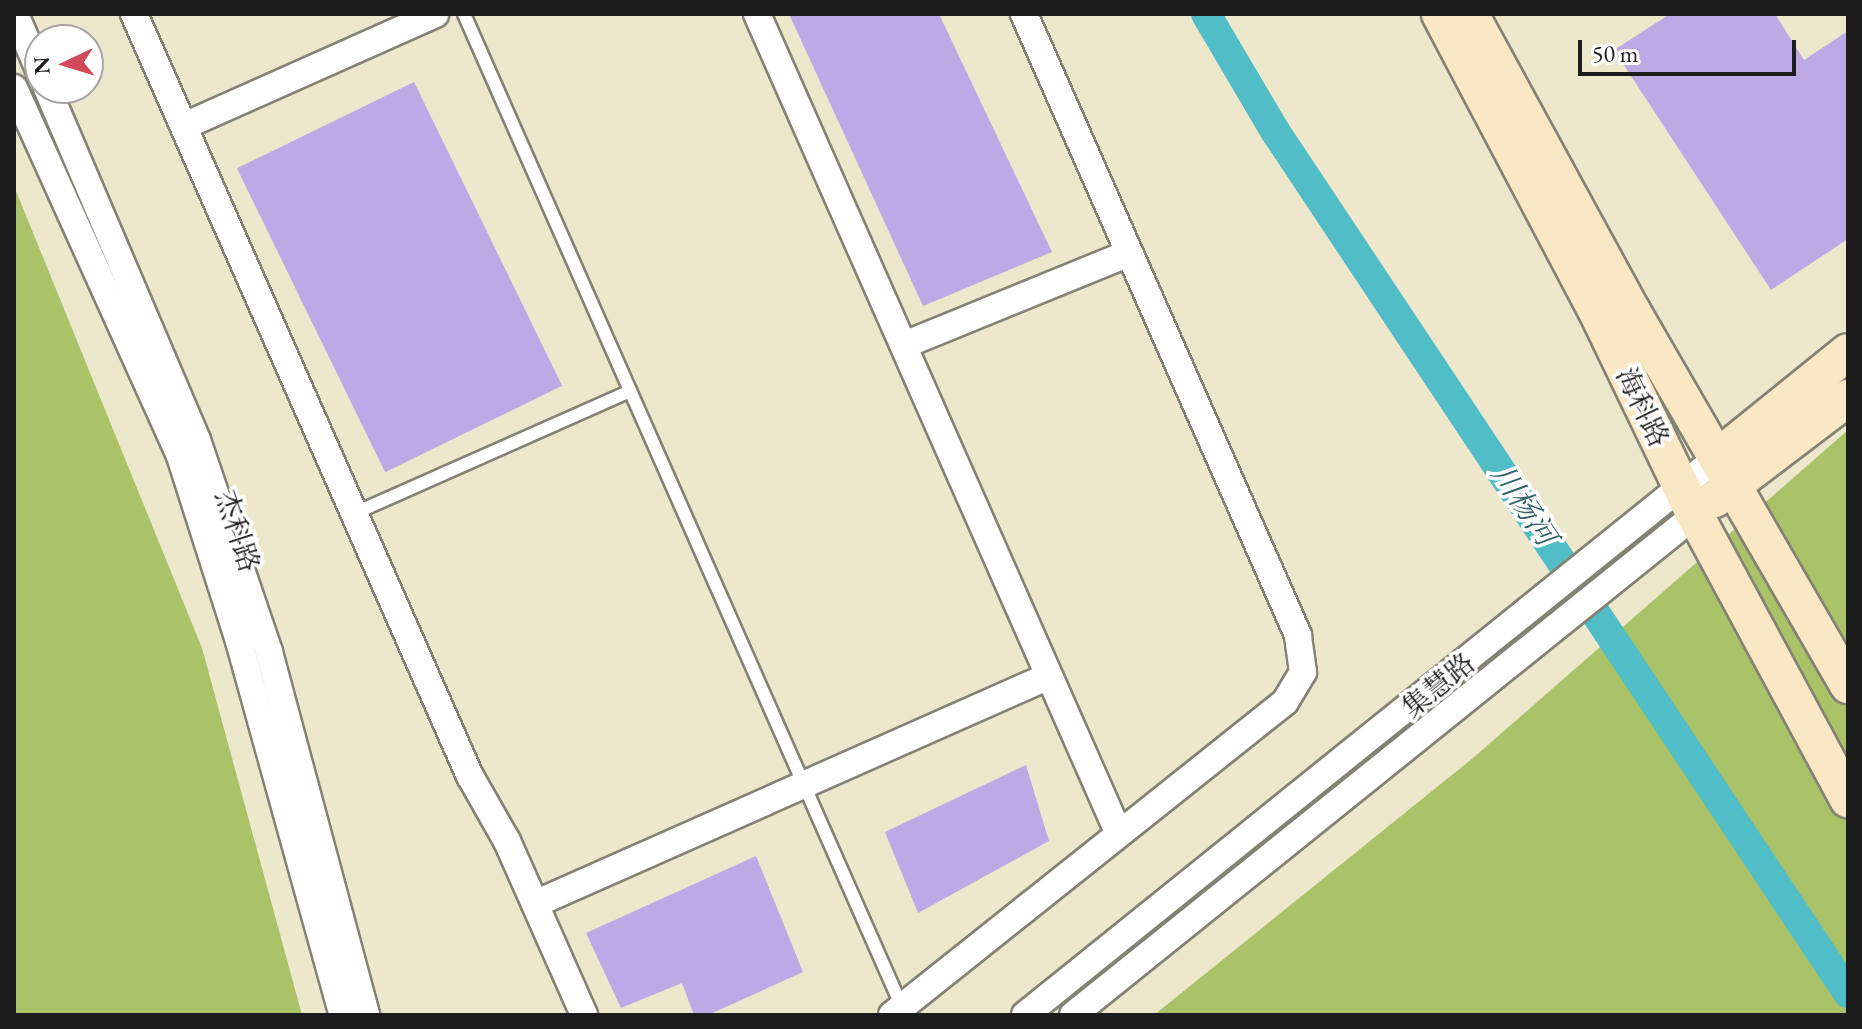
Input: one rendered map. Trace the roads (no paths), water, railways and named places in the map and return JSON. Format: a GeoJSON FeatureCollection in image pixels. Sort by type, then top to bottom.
{"type":"FeatureCollection","features":[{"type":"Feature","properties":{"kind":"street"},"geometry":{"type":"LineString","coordinates":[[15,14],[24,35]]}},
{"type":"Feature","properties":{"kind":"street"},"geometry":{"type":"LineString","coordinates":[[134,14],[470,776],[535,904],[584,1015]]}},
{"type":"Feature","properties":{"kind":"street"},"geometry":{"type":"LineString","coordinates":[[184,126],[435,14]]}},
{"type":"Feature","properties":{"kind":"street"},"geometry":{"type":"LineString","coordinates":[[757,14],[1119,834]]}},
{"type":"Feature","properties":{"kind":"street"},"geometry":{"type":"LineString","coordinates":[[897,1011],[1285,702],[1303,672],[1298,635],[1024,14]]}},
{"type":"Feature","properties":{"kind":"street","name":"海科路"},"geometry":{"type":"LineString","coordinates":[[1440,14],[1601,320],[1689,502],[1848,799]]}},
{"type":"Feature","properties":{"kind":"street","name":"海科路"},"geometry":{"type":"LineString","coordinates":[[1470,14],[1848,685]]}},
{"type":"Feature","properties":{"kind":"street","name":"杰科路"},"geometry":{"type":"LineString","coordinates":[[14,88],[180,456],[239,641],[343,1015]]}},
{"type":"Feature","properties":{"kind":"street","name":"杰科路"},"geometry":{"type":"LineString","coordinates":[[54,104],[197,440],[269,652],[366,1015]]}},
{"type":"Feature","properties":{"kind":"street"},"geometry":{"type":"LineString","coordinates":[[904,345],[1129,253]]}},
{"type":"Feature","properties":{"kind":"street","name":"集慧路"},"geometry":{"type":"LineString","coordinates":[[1073,1015],[1625,572],[1689,502],[1848,352]]}},
{"type":"Feature","properties":{"kind":"street","name":"集慧路"},"geometry":{"type":"LineString","coordinates":[[1726,470],[1848,398]]}},
{"type":"Feature","properties":{"kind":"street","name":"集慧路"},"geometry":{"type":"LineString","coordinates":[[1025,1015],[1606,548],[1689,502]]}},
{"type":"Feature","properties":{"kind":"street"},"geometry":{"type":"LineString","coordinates":[[535,904],[1049,676]]}},
{"type":"Feature","properties":{"kind":"lane"},"geometry":{"type":"LineString","coordinates":[[464,14],[804,785],[897,1011]]}},
{"type":"Feature","properties":{"kind":"lane"},"geometry":{"type":"LineString","coordinates":[[355,513],[630,391]]}},
{"type":"Feature","properties":{"kind":"waterway","name":"川杨河"},"geometry":{"type":"LineString","coordinates":[[1206,14],[1275,131],[1848,993]]}}]}
